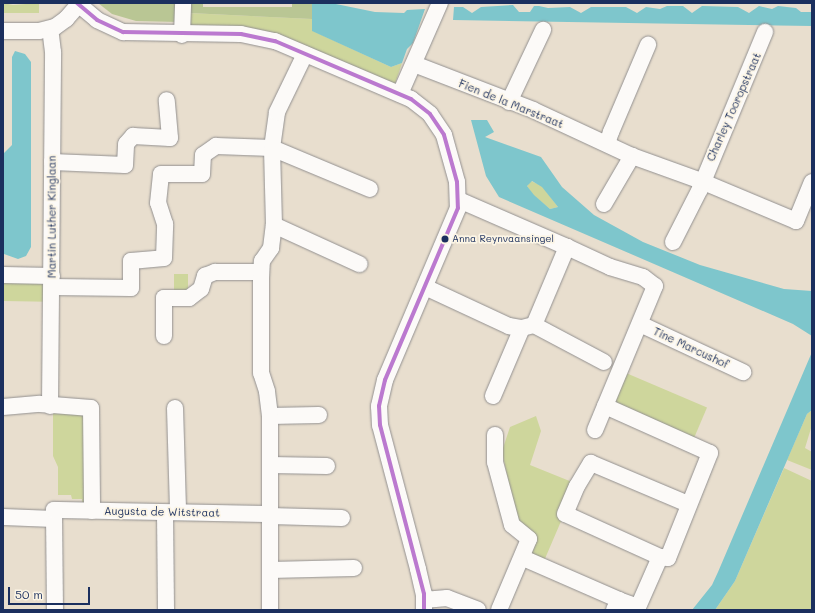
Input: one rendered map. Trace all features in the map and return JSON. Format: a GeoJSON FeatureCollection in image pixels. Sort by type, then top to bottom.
{"type":"FeatureCollection","features":[{"type":"Feature","properties":{"kind":"street"},"geometry":{"type":"LineString","coordinates":[[182,35],[183,3]]}},
{"type":"Feature","properties":{"kind":"street"},"geometry":{"type":"LineString","coordinates":[[400,94],[440,3]]}},
{"type":"Feature","properties":{"kind":"street"},"geometry":{"type":"LineString","coordinates":[[3,31],[50,29],[62,22],[78,4],[97,20],[123,32],[182,35],[253,35],[275,41],[400,94],[418,104],[430,114],[444,135],[455,171],[459,200],[454,219],[385,380],[379,411],[382,436],[424,605],[447,598],[478,610]]}},
{"type":"Feature","properties":{"kind":"street","name":"Martin Luther Kinglaan"},"geometry":{"type":"LineString","coordinates":[[50,29],[53,52],[50,406]]}},
{"type":"Feature","properties":{"kind":"street"},"geometry":{"type":"LineString","coordinates":[[509,102],[543,30]]}},
{"type":"Feature","properties":{"kind":"street","name":"Charley Tooropstraat"},"geometry":{"type":"LineString","coordinates":[[701,181],[765,32]]}},
{"type":"Feature","properties":{"kind":"street"},"geometry":{"type":"LineString","coordinates":[[609,138],[648,45]]}},
{"type":"Feature","properties":{"kind":"street"},"geometry":{"type":"LineString","coordinates":[[270,610],[270,416],[267,391],[261,373],[261,272],[262,261],[271,248],[274,225],[272,148],[277,112],[305,54]]}},
{"type":"Feature","properties":{"kind":"street","name":"Fien de la Marstraat"},"geometry":{"type":"LineString","coordinates":[[414,64],[509,102],[609,138],[632,156],[701,181],[796,221],[812,182]]}},
{"type":"Feature","properties":{"kind":"street"},"geometry":{"type":"LineString","coordinates":[[52,162],[125,165],[126,144],[133,136],[170,138],[167,100]]}},
{"type":"Feature","properties":{"kind":"street"},"geometry":{"type":"LineString","coordinates":[[3,275],[131,288],[131,261],[164,258],[165,224],[158,202],[161,174],[202,174],[203,155],[216,146],[272,148],[370,189]]}},
{"type":"Feature","properties":{"kind":"street"},"geometry":{"type":"LineString","coordinates":[[604,204],[632,156]]}},
{"type":"Feature","properties":{"kind":"street"},"geometry":{"type":"LineString","coordinates":[[673,242],[700,189],[701,181]]}},
{"type":"Feature","properties":{"kind":"street"},"geometry":{"type":"LineString","coordinates":[[459,200],[610,267],[643,277],[655,286],[595,430]]}},
{"type":"Feature","properties":{"kind":"street"},"geometry":{"type":"LineString","coordinates":[[274,225],[359,264]]}},
{"type":"Feature","properties":{"kind":"street"},"geometry":{"type":"LineString","coordinates":[[494,396],[566,247]]}},
{"type":"Feature","properties":{"kind":"street"},"geometry":{"type":"LineString","coordinates":[[164,336],[164,298],[189,298],[202,289],[205,276],[214,272],[261,272]]}},
{"type":"Feature","properties":{"kind":"street"},"geometry":{"type":"LineString","coordinates":[[425,287],[510,326],[528,326],[604,362]]}},
{"type":"Feature","properties":{"kind":"street","name":"Tine Marcushof"},"geometry":{"type":"LineString","coordinates":[[640,324],[743,372]]}},
{"type":"Feature","properties":{"kind":"street"},"geometry":{"type":"LineString","coordinates":[[3,406],[91,408],[92,511]]}},
{"type":"Feature","properties":{"kind":"street"},"geometry":{"type":"LineString","coordinates":[[605,406],[710,453],[688,504],[668,558],[660,557],[565,514],[577,486],[591,463],[688,504]]}},
{"type":"Feature","properties":{"kind":"street"},"geometry":{"type":"LineString","coordinates":[[166,610],[175,408]]}},
{"type":"Feature","properties":{"kind":"street"},"geometry":{"type":"LineString","coordinates":[[270,416],[319,415]]}},
{"type":"Feature","properties":{"kind":"street"},"geometry":{"type":"LineString","coordinates":[[495,435],[495,462],[512,525],[529,539],[523,558],[499,610]]}},
{"type":"Feature","properties":{"kind":"street"},"geometry":{"type":"LineString","coordinates":[[270,466],[327,466]]}},
{"type":"Feature","properties":{"kind":"street","name":"Augusta de Witstraat"},"geometry":{"type":"LineString","coordinates":[[54,514],[92,511],[171,512],[342,518]]}},
{"type":"Feature","properties":{"kind":"street"},"geometry":{"type":"LineString","coordinates":[[3,518],[54,514],[55,610]]}},
{"type":"Feature","properties":{"kind":"street"},"geometry":{"type":"LineString","coordinates":[[523,558],[616,605],[638,607],[660,557]]}},
{"type":"Feature","properties":{"kind":"street"},"geometry":{"type":"LineString","coordinates":[[270,570],[354,568]]}},
{"type":"Feature","properties":{"kind":"green space"},"geometry":{"type":"Polygon","coordinates":[[[3,3],[13,5],[39,3],[39,13],[3,13],[3,3]]]}},
{"type":"Feature","properties":{"kind":"green space"},"geometry":{"type":"Polygon","coordinates":[[[98,3],[178,3],[179,22],[136,21],[112,14],[98,3]]]}},
{"type":"Feature","properties":{"kind":"green space"},"geometry":{"type":"Polygon","coordinates":[[[189,3],[203,3],[203,7],[292,7],[292,3],[312,3],[312,19],[189,13],[189,3]]]}},
{"type":"Feature","properties":{"kind":"green space"},"geometry":{"type":"Polygon","coordinates":[[[188,13],[312,19],[313,31],[391,67],[402,63],[394,87],[296,42],[189,28],[188,13]]]}},
{"type":"Feature","properties":{"kind":"green space"},"geometry":{"type":"Polygon","coordinates":[[[531,181],[542,186],[558,207],[550,209],[533,195],[527,186],[531,181]]]}},
{"type":"Feature","properties":{"kind":"green space"},"geometry":{"type":"Polygon","coordinates":[[[174,274],[188,274],[188,291],[174,291],[174,274]]]}},
{"type":"Feature","properties":{"kind":"green space"},"geometry":{"type":"Polygon","coordinates":[[[3,282],[48,283],[48,302],[3,301],[3,282]]]}},
{"type":"Feature","properties":{"kind":"green space"},"geometry":{"type":"Polygon","coordinates":[[[626,373],[707,407],[694,439],[613,404],[626,373]]]}},
{"type":"Feature","properties":{"kind":"green space"},"geometry":{"type":"Polygon","coordinates":[[[812,410],[812,425],[805,448],[812,452],[812,470],[787,460],[807,414],[812,410]]]}},
{"type":"Feature","properties":{"kind":"green space"},"geometry":{"type":"Polygon","coordinates":[[[53,413],[87,414],[87,504],[82,507],[82,499],[72,499],[71,495],[58,495],[58,467],[53,456],[53,413]]]}},
{"type":"Feature","properties":{"kind":"green space"},"geometry":{"type":"Polygon","coordinates":[[[536,416],[541,431],[530,465],[577,484],[544,561],[527,554],[535,534],[517,524],[502,451],[510,427],[536,416]]]}},
{"type":"Feature","properties":{"kind":"green space"},"geometry":{"type":"Polygon","coordinates":[[[784,468],[812,481],[812,610],[715,610],[735,581],[784,468]]]}},
{"type":"Feature","properties":{"kind":"water"},"geometry":{"type":"Polygon","coordinates":[[[312,3],[331,3],[375,12],[404,13],[407,10],[425,9],[413,43],[407,49],[402,63],[391,67],[312,31],[312,3]]]}},
{"type":"Feature","properties":{"kind":"water"},"geometry":{"type":"Polygon","coordinates":[[[513,5],[519,12],[530,12],[534,6],[539,6],[548,8],[570,7],[581,13],[591,7],[626,7],[637,13],[646,7],[660,9],[667,6],[683,6],[692,13],[702,6],[738,7],[749,13],[759,6],[772,9],[778,6],[796,8],[801,12],[812,12],[812,26],[453,20],[454,7],[463,7],[472,13],[481,7],[513,5]]]}},
{"type":"Feature","properties":{"kind":"water"},"geometry":{"type":"Polygon","coordinates":[[[15,51],[25,54],[31,62],[31,247],[26,256],[18,259],[4,254],[3,154],[12,145],[12,57],[15,51]]]}},
{"type":"Feature","properties":{"kind":"water"},"geometry":{"type":"Polygon","coordinates":[[[471,120],[487,120],[494,132],[485,137],[541,157],[562,187],[594,215],[643,242],[700,265],[784,289],[812,291],[812,336],[793,324],[499,197],[486,176],[471,120]],[[532,181],[527,186],[534,195],[550,209],[558,207],[542,187],[532,181]]]}},
{"type":"Feature","properties":{"kind":"water"},"geometry":{"type":"Polygon","coordinates":[[[812,352],[812,410],[807,414],[735,581],[715,610],[692,610],[712,585],[812,352]]]}},
{"type":"Feature","properties":{"kind":"transit line"},"geometry":{"type":"LineString","coordinates":[[77,3],[97,20],[123,32],[241,34],[275,41],[411,99],[430,114],[444,135],[457,182],[458,208],[385,380],[379,406],[380,425],[424,594],[424,610]]}},
{"type":"Feature","properties":{"kind":"place","name":"Anna Reynvaansingel"},"geometry":{"type":"Point","coordinates":[445,239]}}]}
